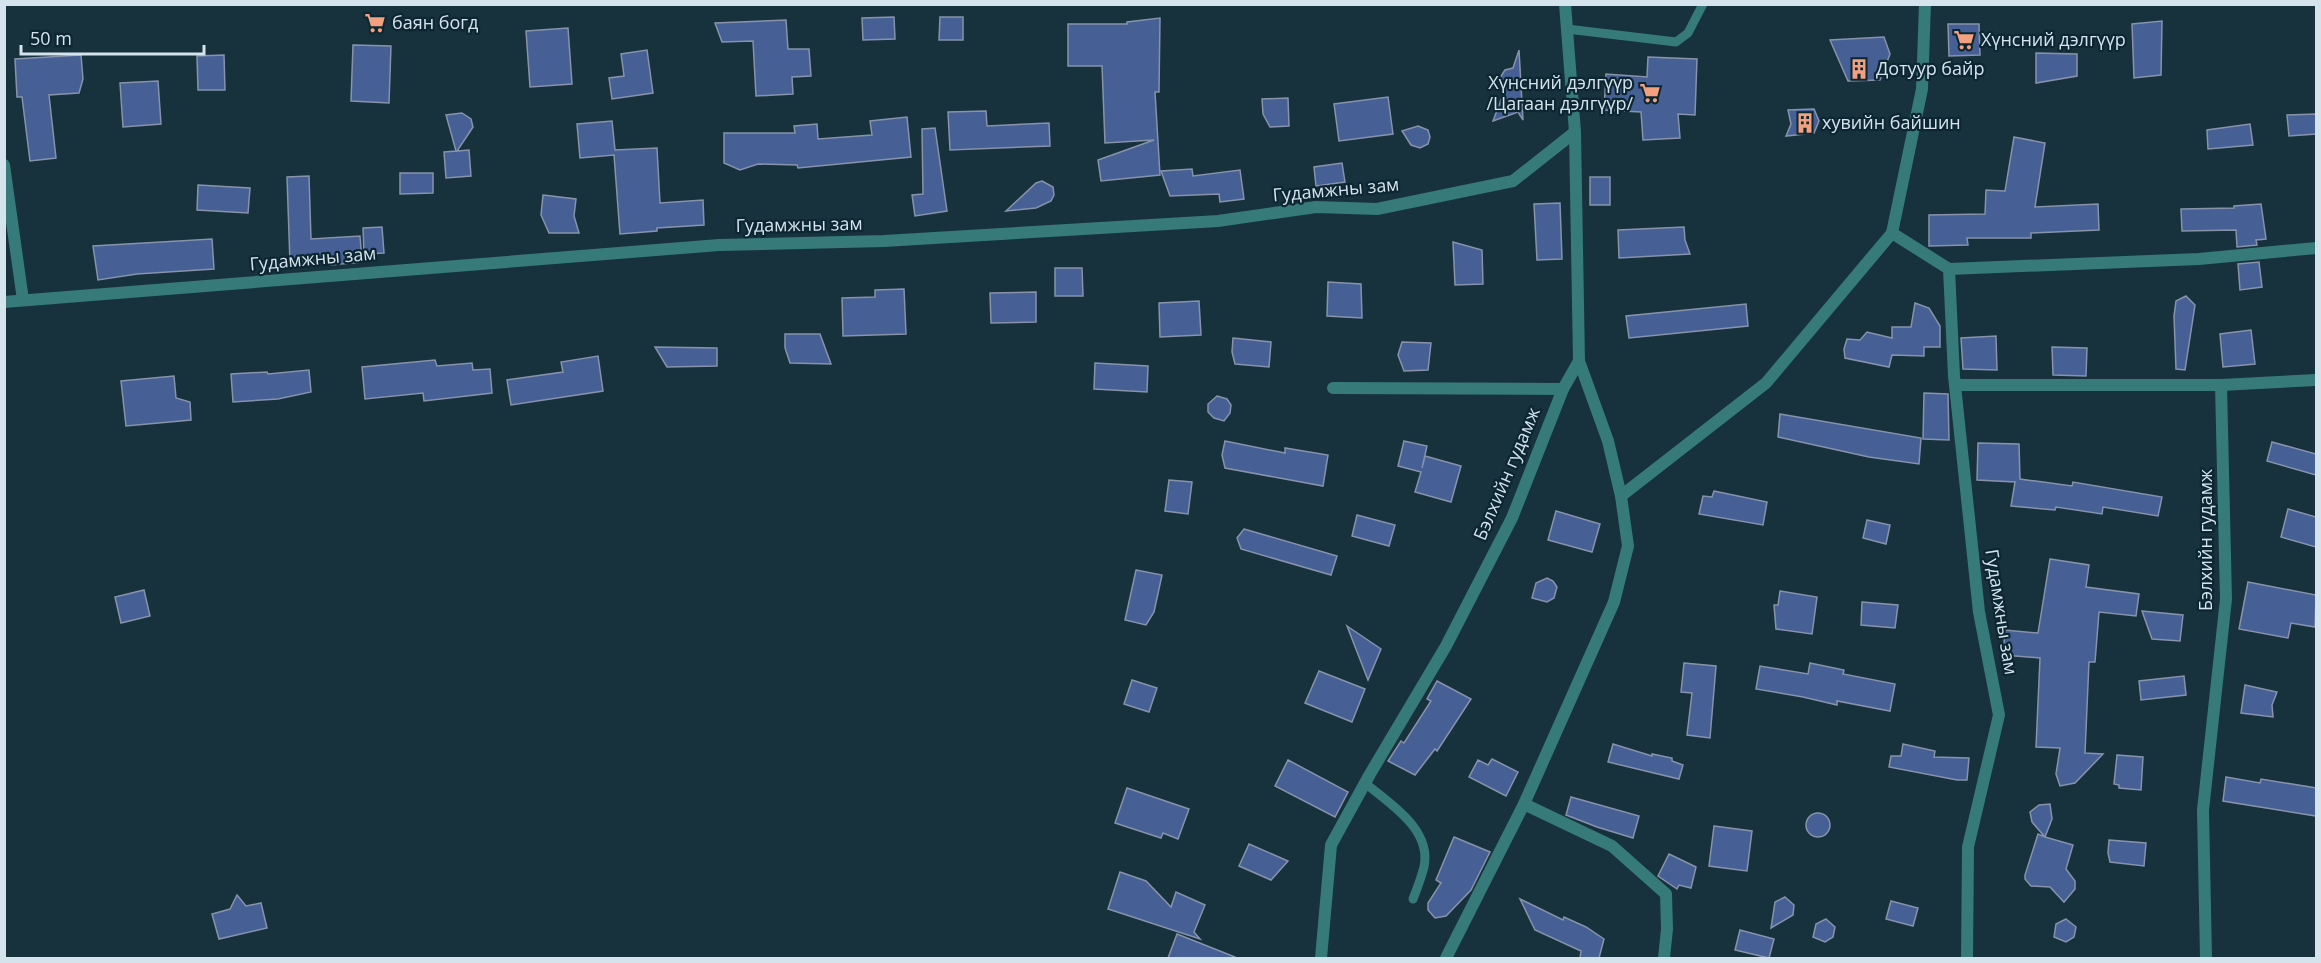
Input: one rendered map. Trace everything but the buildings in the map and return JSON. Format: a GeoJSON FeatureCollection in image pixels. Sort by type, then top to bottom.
{"type":"FeatureCollection","features":[{"type":"Feature","properties":{"kind":"street"},"geometry":{"type":"LineString","coordinates":[[1446,958],[1524,804],[1614,602],[1628,546],[1621,496],[1608,441],[1580,361],[1575,132],[1565,4]]}},
{"type":"Feature","properties":{"kind":"street"},"geometry":{"type":"LineString","coordinates":[[1621,496],[1766,383],[1892,233],[1922,89],[1925,4]]}},
{"type":"Feature","properties":{"kind":"street","name":"Гудамжны зам"},"geometry":{"type":"LineString","coordinates":[[4,302],[719,245],[896,240],[1218,221],[1316,207],[1377,208],[1513,181],[1575,132]]}},
{"type":"Feature","properties":{"kind":"street"},"geometry":{"type":"LineString","coordinates":[[5,169],[23,300]]}},
{"type":"Feature","properties":{"kind":"street"},"geometry":{"type":"LineString","coordinates":[[1892,233],[1948,269],[2199,259],[2316,248]]}},
{"type":"Feature","properties":{"kind":"street","name":"Гудамжны зам"},"geometry":{"type":"LineString","coordinates":[[1948,269],[1956,385],[1979,612],[1999,715],[1968,847],[1967,958]]}},
{"type":"Feature","properties":{"kind":"street","name":"Бэлхийн гудамж"},"geometry":{"type":"LineString","coordinates":[[1321,958],[1331,845],[1446,646],[1512,518],[1563,389],[1580,361]]}},
{"type":"Feature","properties":{"kind":"street"},"geometry":{"type":"LineString","coordinates":[[1956,385],[2222,385],[2316,380]]}},
{"type":"Feature","properties":{"kind":"street","name":"Бэлхийн гудамж"},"geometry":{"type":"LineString","coordinates":[[2206,958],[2203,810],[2226,599],[2222,385]]}},
{"type":"Feature","properties":{"kind":"street"},"geometry":{"type":"LineString","coordinates":[[1334,388],[1563,389]]}},
{"type":"Feature","properties":{"kind":"street"},"geometry":{"type":"LineString","coordinates":[[1524,804],[1612,846],[1666,894],[1664,958]]}},
{"type":"Feature","properties":{"kind":"lane"},"geometry":{"type":"LineString","coordinates":[[1567,29],[1676,42],[1688,33],[1703,4]]}},
{"type":"Feature","properties":{"kind":"lane"},"geometry":{"type":"LineString","coordinates":[[1365,783],[1407,818],[1419,835],[1424,851],[1424,866],[1413,899]]}},
{"type":"Feature","properties":{"kind":"place","name":"баян богд"},"geometry":{"type":"Point","coordinates":[375,23]}},
{"type":"Feature","properties":{"kind":"place","name":"Хүнсний дэлгүүр"},"geometry":{"type":"Point","coordinates":[1964,40]}},
{"type":"Feature","properties":{"kind":"place","name":"Дотуур байр"},"geometry":{"type":"Point","coordinates":[1859,69]}},
{"type":"Feature","properties":{"kind":"place","name":"Хүнсний дэлгүүр /Цагаан дэлгүүр/"},"geometry":{"type":"Point","coordinates":[1650,93]}},
{"type":"Feature","properties":{"kind":"place","name":"хувийн байшин"},"geometry":{"type":"Point","coordinates":[1805,123]}}]}
